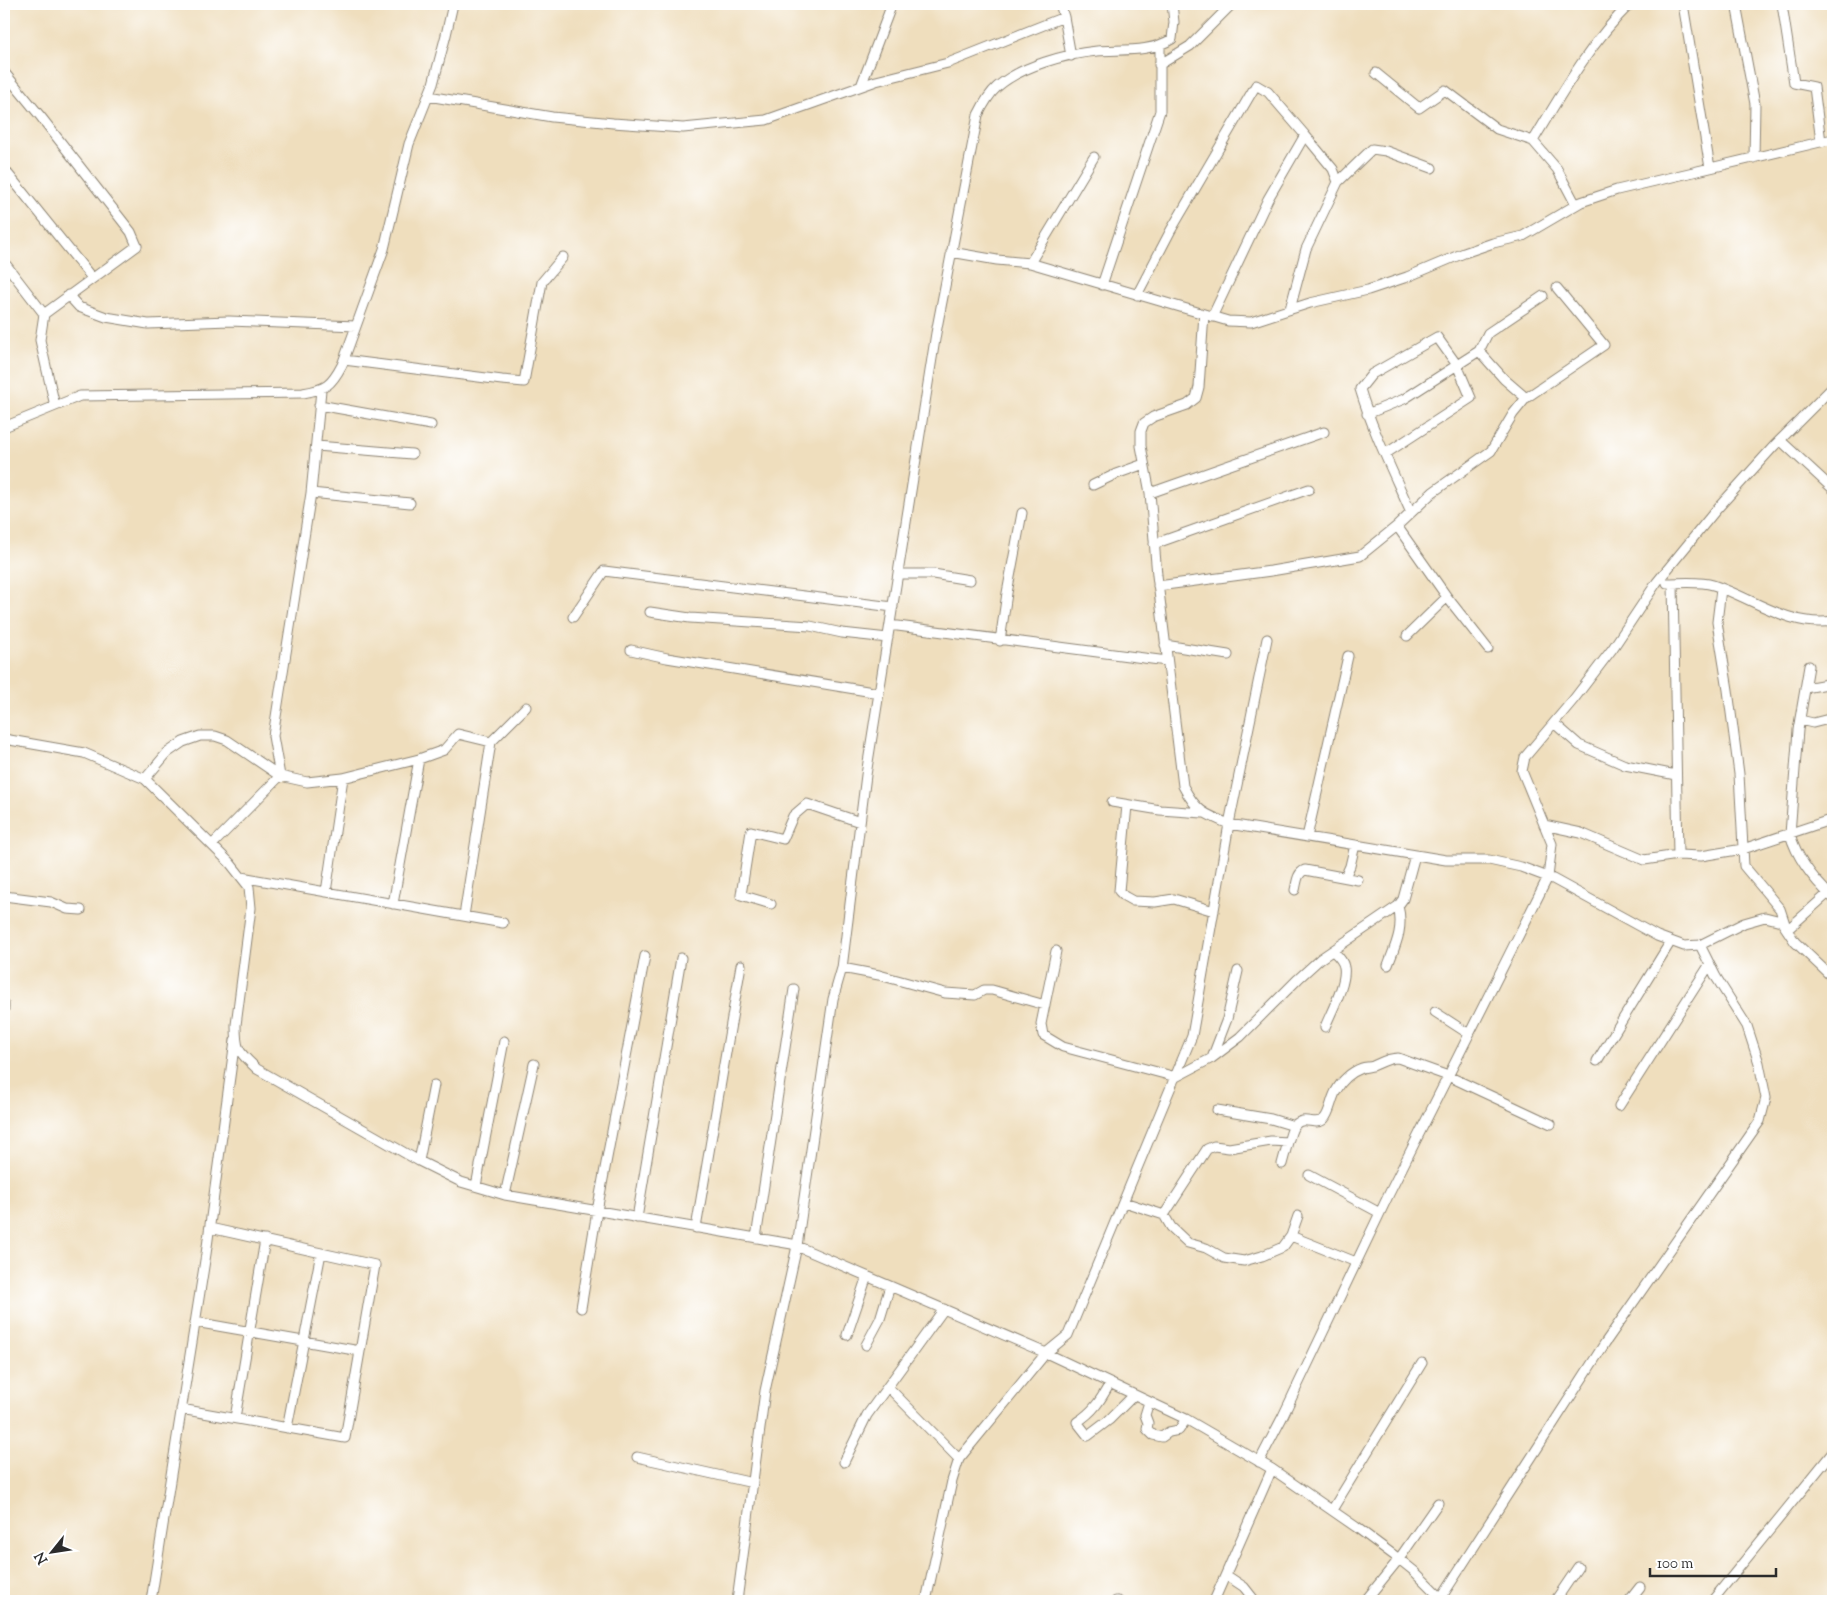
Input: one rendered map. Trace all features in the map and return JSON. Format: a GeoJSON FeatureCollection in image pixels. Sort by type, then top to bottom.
{"type":"FeatureCollection","features":[{"type":"Feature","properties":{"kind":"street"},"geometry":{"type":"LineString","coordinates":[[4,427],[80,396],[304,393],[321,390],[333,382],[344,360],[384,249],[409,144],[428,96],[446,36],[453,4]]}},
{"type":"Feature","properties":{"kind":"street"},"geometry":{"type":"LineString","coordinates":[[861,86],[892,4]]}},
{"type":"Feature","properties":{"kind":"street"},"geometry":{"type":"LineString","coordinates":[[1060,4],[1071,56]]}},
{"type":"Feature","properties":{"kind":"street"},"geometry":{"type":"LineString","coordinates":[[737,1601],[765,1391],[797,1246],[833,999],[842,968],[860,822],[934,343],[978,115],[988,98],[998,87],[1020,72],[1052,59],[1096,51],[1142,49],[1160,46],[1172,39],[1174,22],[1172,4]]}},
{"type":"Feature","properties":{"kind":"street"},"geometry":{"type":"LineString","coordinates":[[1159,65],[1190,46],[1232,4]]}},
{"type":"Feature","properties":{"kind":"street"},"geometry":{"type":"LineString","coordinates":[[1533,141],[1575,70],[1616,18],[1630,4]]}},
{"type":"Feature","properties":{"kind":"street"},"geometry":{"type":"LineString","coordinates":[[1683,4],[1710,168]]}},
{"type":"Feature","properties":{"kind":"street"},"geometry":{"type":"LineString","coordinates":[[1736,4],[1755,104],[1754,158]]}},
{"type":"Feature","properties":{"kind":"street"},"geometry":{"type":"LineString","coordinates":[[1782,4],[1794,83],[1814,87],[1821,142]]}},
{"type":"Feature","properties":{"kind":"street"},"geometry":{"type":"LineString","coordinates":[[428,96],[552,117],[683,128],[766,120],[876,81],[948,63],[1064,17]]}},
{"type":"Feature","properties":{"kind":"street"},"geometry":{"type":"LineString","coordinates":[[1102,285],[1160,111],[1160,46]]}},
{"type":"Feature","properties":{"kind":"street"},"geometry":{"type":"LineString","coordinates":[[4,72],[130,232],[136,246],[44,314],[40,340],[55,406]]}},
{"type":"Feature","properties":{"kind":"street"},"geometry":{"type":"LineString","coordinates":[[1376,73],[1419,108],[1445,90],[1497,129],[1533,141],[1557,169],[1576,205]]}},
{"type":"Feature","properties":{"kind":"street"},"geometry":{"type":"LineString","coordinates":[[1137,295],[1171,230],[1256,85],[1268,92],[1305,135],[1333,169],[1338,182]]}},
{"type":"Feature","properties":{"kind":"street"},"geometry":{"type":"LineString","coordinates":[[1203,813],[1191,801],[1183,786],[1158,586],[1150,493],[1141,446],[1141,431],[1144,423],[1153,417],[1187,406],[1196,398],[1208,315],[1268,199],[1305,135]]}},
{"type":"Feature","properties":{"kind":"street"},"geometry":{"type":"LineString","coordinates":[[951,252],[1030,263],[1228,321],[1251,322],[1310,302],[1368,290],[1407,277],[1464,253],[1493,243],[1523,236],[1576,205],[1617,190],[1833,139]]}},
{"type":"Feature","properties":{"kind":"street"},"geometry":{"type":"LineString","coordinates":[[1290,309],[1306,249],[1338,182],[1372,150],[1386,151],[1432,168]]}},
{"type":"Feature","properties":{"kind":"street"},"geometry":{"type":"LineString","coordinates":[[1030,263],[1094,157]]}},
{"type":"Feature","properties":{"kind":"street"},"geometry":{"type":"LineString","coordinates":[[4,169],[92,278]]}},
{"type":"Feature","properties":{"kind":"street"},"geometry":{"type":"LineString","coordinates":[[344,360],[524,382],[542,282],[563,257]]}},
{"type":"Feature","properties":{"kind":"street"},"geometry":{"type":"LineString","coordinates":[[4,262],[44,314]]}},
{"type":"Feature","properties":{"kind":"street"},"geometry":{"type":"LineString","coordinates":[[1158,586],[1271,571],[1360,556],[1398,526],[1433,492],[1491,451],[1513,414],[1526,398],[1604,345],[1557,288]]}},
{"type":"Feature","properties":{"kind":"street"},"geometry":{"type":"LineString","coordinates":[[68,295],[79,307],[106,317],[148,324],[229,321],[356,326]]}},
{"type":"Feature","properties":{"kind":"street"},"geometry":{"type":"LineString","coordinates":[[1367,414],[1404,399],[1480,351],[1488,333],[1543,296]]}},
{"type":"Feature","properties":{"kind":"street"},"geometry":{"type":"LineString","coordinates":[[1385,454],[1472,398],[1457,366],[1437,337],[1372,374],[1360,389],[1367,414],[1411,512]]}},
{"type":"Feature","properties":{"kind":"street"},"geometry":{"type":"LineString","coordinates":[[1480,351],[1504,379],[1526,398]]}},
{"type":"Feature","properties":{"kind":"street"},"geometry":{"type":"LineString","coordinates":[[1259,1462],[1380,1213],[1548,877],[1552,844],[1522,772],[1525,757],[1613,648],[1657,582],[1716,510],[1780,440],[1833,388]]}},
{"type":"Feature","properties":{"kind":"street"},"geometry":{"type":"LineString","coordinates":[[280,776],[273,736],[311,494],[321,390]]}},
{"type":"Feature","properties":{"kind":"street"},"geometry":{"type":"LineString","coordinates":[[319,405],[431,425]]}},
{"type":"Feature","properties":{"kind":"street"},"geometry":{"type":"LineString","coordinates":[[1150,493],[1324,432]]}},
{"type":"Feature","properties":{"kind":"street"},"geometry":{"type":"LineString","coordinates":[[1780,440],[1833,489]]}},
{"type":"Feature","properties":{"kind":"street"},"geometry":{"type":"LineString","coordinates":[[317,446],[412,454]]}},
{"type":"Feature","properties":{"kind":"street"},"geometry":{"type":"LineString","coordinates":[[1093,485],[1144,464]]}},
{"type":"Feature","properties":{"kind":"street"},"geometry":{"type":"LineString","coordinates":[[1154,544],[1309,489]]}},
{"type":"Feature","properties":{"kind":"street"},"geometry":{"type":"LineString","coordinates":[[311,494],[410,503]]}},
{"type":"Feature","properties":{"kind":"street"},"geometry":{"type":"LineString","coordinates":[[1000,640],[1022,513]]}},
{"type":"Feature","properties":{"kind":"street"},"geometry":{"type":"LineString","coordinates":[[1398,526],[1447,597],[1488,649]]}},
{"type":"Feature","properties":{"kind":"street"},"geometry":{"type":"LineString","coordinates":[[573,617],[604,571],[893,607]]}},
{"type":"Feature","properties":{"kind":"street"},"geometry":{"type":"LineString","coordinates":[[898,574],[933,574],[970,580]]}},
{"type":"Feature","properties":{"kind":"street"},"geometry":{"type":"LineString","coordinates":[[1657,582],[1712,584],[1800,621],[1824,622],[1833,620]]}},
{"type":"Feature","properties":{"kind":"street"},"geometry":{"type":"LineString","coordinates":[[1673,583],[1678,856]]}},
{"type":"Feature","properties":{"kind":"street"},"geometry":{"type":"LineString","coordinates":[[1721,589],[1717,622],[1739,774],[1744,866],[1780,909],[1787,930]]}},
{"type":"Feature","properties":{"kind":"street"},"geometry":{"type":"LineString","coordinates":[[1407,636],[1447,597]]}},
{"type":"Feature","properties":{"kind":"street"},"geometry":{"type":"LineString","coordinates":[[650,612],[690,618],[810,626],[842,633],[888,638]]}},
{"type":"Feature","properties":{"kind":"street"},"geometry":{"type":"LineString","coordinates":[[890,625],[1167,661]]}},
{"type":"Feature","properties":{"kind":"street"},"geometry":{"type":"LineString","coordinates":[[926,1601],[952,1481],[959,1459],[1046,1353],[1068,1335],[1192,1036],[1229,824],[1267,639]]}},
{"type":"Feature","properties":{"kind":"street"},"geometry":{"type":"LineString","coordinates":[[1165,645],[1228,655]]}},
{"type":"Feature","properties":{"kind":"street"},"geometry":{"type":"LineString","coordinates":[[631,650],[667,658],[879,693]]}},
{"type":"Feature","properties":{"kind":"street"},"geometry":{"type":"LineString","coordinates":[[1307,837],[1348,656]]}},
{"type":"Feature","properties":{"kind":"street"},"geometry":{"type":"LineString","coordinates":[[1787,930],[1832,893],[1807,868],[1795,850],[1790,834],[1800,720],[1809,666]]}},
{"type":"Feature","properties":{"kind":"street"},"geometry":{"type":"LineString","coordinates":[[1805,688],[1833,683]]}},
{"type":"Feature","properties":{"kind":"street"},"geometry":{"type":"LineString","coordinates":[[464,916],[491,742],[526,707]]}},
{"type":"Feature","properties":{"kind":"street"},"geometry":{"type":"LineString","coordinates":[[1800,720],[1812,723],[1833,718]]}},
{"type":"Feature","properties":{"kind":"street"},"geometry":{"type":"LineString","coordinates":[[1554,723],[1579,745],[1625,765],[1676,774]]}},
{"type":"Feature","properties":{"kind":"street"},"geometry":{"type":"LineString","coordinates":[[145,779],[167,753],[183,742],[200,736],[215,736],[227,740],[280,776],[307,782],[343,778],[420,759],[444,750],[458,734],[491,742]]}},
{"type":"Feature","properties":{"kind":"street"},"geometry":{"type":"LineString","coordinates":[[4,739],[84,753],[145,779],[230,862],[249,887],[251,908],[210,1228],[151,1601]]}},
{"type":"Feature","properties":{"kind":"street"},"geometry":{"type":"LineString","coordinates":[[393,904],[420,759]]}},
{"type":"Feature","properties":{"kind":"street"},"geometry":{"type":"LineString","coordinates":[[212,845],[280,776]]}},
{"type":"Feature","properties":{"kind":"street"},"geometry":{"type":"LineString","coordinates":[[326,892],[343,778]]}},
{"type":"Feature","properties":{"kind":"street"},"geometry":{"type":"LineString","coordinates":[[1112,802],[1160,810],[1203,813],[1229,824],[1446,860],[1489,860],[1521,867],[1548,877],[1657,936],[1684,946],[1700,945],[1744,923],[1765,917],[1781,921],[1795,942],[1833,978]]}},
{"type":"Feature","properties":{"kind":"street"},"geometry":{"type":"LineString","coordinates":[[771,904],[741,895],[751,831],[782,839],[793,816],[807,804],[860,822]]}},
{"type":"Feature","properties":{"kind":"street"},"geometry":{"type":"LineString","coordinates":[[1126,805],[1119,891],[1133,901],[1155,902],[1174,899],[1214,911]]}},
{"type":"Feature","properties":{"kind":"street"},"geometry":{"type":"LineString","coordinates":[[1544,825],[1581,833],[1644,860],[1678,856],[1701,856],[1743,849],[1833,819]]}},
{"type":"Feature","properties":{"kind":"street"},"geometry":{"type":"LineString","coordinates":[[1345,877],[1355,845]]}},
{"type":"Feature","properties":{"kind":"street"},"geometry":{"type":"LineString","coordinates":[[1056,951],[1042,1024],[1043,1035],[1063,1047],[1176,1077],[1212,1058],[1240,1037],[1320,959],[1398,906],[1403,899],[1415,855]]}},
{"type":"Feature","properties":{"kind":"street"},"geometry":{"type":"LineString","coordinates":[[1294,890],[1300,872],[1305,870],[1358,880]]}},
{"type":"Feature","properties":{"kind":"street"},"geometry":{"type":"LineString","coordinates":[[241,877],[503,923]]}},
{"type":"Feature","properties":{"kind":"street"},"geometry":{"type":"LineString","coordinates":[[4,896],[51,902],[67,909],[81,910]]}},
{"type":"Feature","properties":{"kind":"street"},"geometry":{"type":"LineString","coordinates":[[1388,965],[1400,936],[1401,924],[1398,906]]}},
{"type":"Feature","properties":{"kind":"street"},"geometry":{"type":"LineString","coordinates":[[1597,1061],[1671,941]]}},
{"type":"Feature","properties":{"kind":"street"},"geometry":{"type":"LineString","coordinates":[[236,1034],[236,1044],[242,1055],[257,1069],[419,1161],[461,1182],[505,1196],[797,1246],[1046,1353],[1110,1383],[1186,1419],[1272,1469],[1332,1510],[1414,1571],[1442,1600],[1605,1343],[1760,1121],[1766,1098],[1759,1063],[1747,1026],[1716,977],[1700,945]]}},
{"type":"Feature","properties":{"kind":"street"},"geometry":{"type":"LineString","coordinates":[[1325,1027],[1344,977],[1342,961],[1333,951]]}},
{"type":"Feature","properties":{"kind":"street"},"geometry":{"type":"LineString","coordinates":[[581,1308],[597,1211],[645,956]]}},
{"type":"Feature","properties":{"kind":"street"},"geometry":{"type":"LineString","coordinates":[[637,1218],[681,958]]}},
{"type":"Feature","properties":{"kind":"street"},"geometry":{"type":"LineString","coordinates":[[1619,1106],[1710,964]]}},
{"type":"Feature","properties":{"kind":"street"},"geometry":{"type":"LineString","coordinates":[[696,1228],[741,965]]}},
{"type":"Feature","properties":{"kind":"street"},"geometry":{"type":"LineString","coordinates":[[842,968],[879,975],[945,993],[975,995],[984,990],[992,990],[1045,1005]]}},
{"type":"Feature","properties":{"kind":"street"},"geometry":{"type":"LineString","coordinates":[[1212,1058],[1227,1018],[1238,970]]}},
{"type":"Feature","properties":{"kind":"street"},"geometry":{"type":"LineString","coordinates":[[756,1238],[794,989]]}},
{"type":"Feature","properties":{"kind":"street"},"geometry":{"type":"LineString","coordinates":[[4,1004],[4,1009]]}},
{"type":"Feature","properties":{"kind":"street"},"geometry":{"type":"LineString","coordinates":[[1435,1012],[1469,1034]]}},
{"type":"Feature","properties":{"kind":"street"},"geometry":{"type":"LineString","coordinates":[[476,1186],[504,1041]]}},
{"type":"Feature","properties":{"kind":"street"},"geometry":{"type":"LineString","coordinates":[[1282,1164],[1294,1126],[1303,1120],[1320,1122],[1323,1120],[1327,1115],[1330,1101],[1336,1089],[1344,1080],[1361,1069],[1390,1058],[1398,1058],[1448,1076],[1551,1124]]}},
{"type":"Feature","properties":{"kind":"street"},"geometry":{"type":"LineString","coordinates":[[505,1196],[534,1064]]}},
{"type":"Feature","properties":{"kind":"street"},"geometry":{"type":"LineString","coordinates":[[419,1161],[434,1085]]}},
{"type":"Feature","properties":{"kind":"street"},"geometry":{"type":"LineString","coordinates":[[1217,1110],[1271,1118],[1294,1126]]}},
{"type":"Feature","properties":{"kind":"street"},"geometry":{"type":"LineString","coordinates":[[1164,1215],[1207,1149],[1214,1146],[1229,1148],[1271,1141],[1288,1142]]}},
{"type":"Feature","properties":{"kind":"street"},"geometry":{"type":"LineString","coordinates":[[1309,1175],[1380,1213]]}},
{"type":"Feature","properties":{"kind":"street"},"geometry":{"type":"LineString","coordinates":[[1124,1202],[1164,1215],[1171,1227],[1188,1243],[1206,1248],[1224,1258],[1244,1261],[1272,1252],[1283,1246],[1291,1236],[1298,1216]]}},
{"type":"Feature","properties":{"kind":"street"},"geometry":{"type":"LineString","coordinates":[[181,1409],[345,1438],[375,1264],[210,1228]]}},
{"type":"Feature","properties":{"kind":"street"},"geometry":{"type":"LineString","coordinates":[[1291,1236],[1356,1262]]}},
{"type":"Feature","properties":{"kind":"street"},"geometry":{"type":"LineString","coordinates":[[235,1418],[265,1240]]}},
{"type":"Feature","properties":{"kind":"street"},"geometry":{"type":"LineString","coordinates":[[287,1428],[321,1253]]}},
{"type":"Feature","properties":{"kind":"street"},"geometry":{"type":"LineString","coordinates":[[847,1335],[867,1276]]}},
{"type":"Feature","properties":{"kind":"street"},"geometry":{"type":"LineString","coordinates":[[866,1345],[880,1319],[890,1286]]}},
{"type":"Feature","properties":{"kind":"street"},"geometry":{"type":"LineString","coordinates":[[844,1462],[867,1415],[944,1309]]}},
{"type":"Feature","properties":{"kind":"street"},"geometry":{"type":"LineString","coordinates":[[195,1322],[360,1351]]}},
{"type":"Feature","properties":{"kind":"street"},"geometry":{"type":"LineString","coordinates":[[1332,1510],[1422,1363]]}},
{"type":"Feature","properties":{"kind":"street"},"geometry":{"type":"LineString","coordinates":[[1110,1383],[1100,1402],[1087,1416],[1077,1422],[1088,1436],[1134,1395]]}},
{"type":"Feature","properties":{"kind":"street"},"geometry":{"type":"LineString","coordinates":[[888,1387],[959,1459]]}},
{"type":"Feature","properties":{"kind":"street"},"geometry":{"type":"LineString","coordinates":[[1149,1402],[1145,1415],[1148,1423],[1146,1429],[1153,1435],[1162,1437],[1169,1432],[1178,1430],[1186,1419]]}},
{"type":"Feature","properties":{"kind":"street"},"geometry":{"type":"LineString","coordinates":[[1712,1601],[1833,1452]]}},
{"type":"Feature","properties":{"kind":"street"},"geometry":{"type":"LineString","coordinates":[[637,1457],[753,1483]]}},
{"type":"Feature","properties":{"kind":"street"},"geometry":{"type":"LineString","coordinates":[[1214,1601],[1272,1469]]}},
{"type":"Feature","properties":{"kind":"street"},"geometry":{"type":"LineString","coordinates":[[1364,1601],[1399,1560],[1438,1503]]}},
{"type":"Feature","properties":{"kind":"street"},"geometry":{"type":"LineString","coordinates":[[1555,1601],[1578,1567]]}},
{"type":"Feature","properties":{"kind":"street"},"geometry":{"type":"LineString","coordinates":[[1226,1574],[1244,1587],[1255,1601]]}},
{"type":"Feature","properties":{"kind":"street"},"geometry":{"type":"LineString","coordinates":[[1629,1601],[1640,1587]]}}]}
